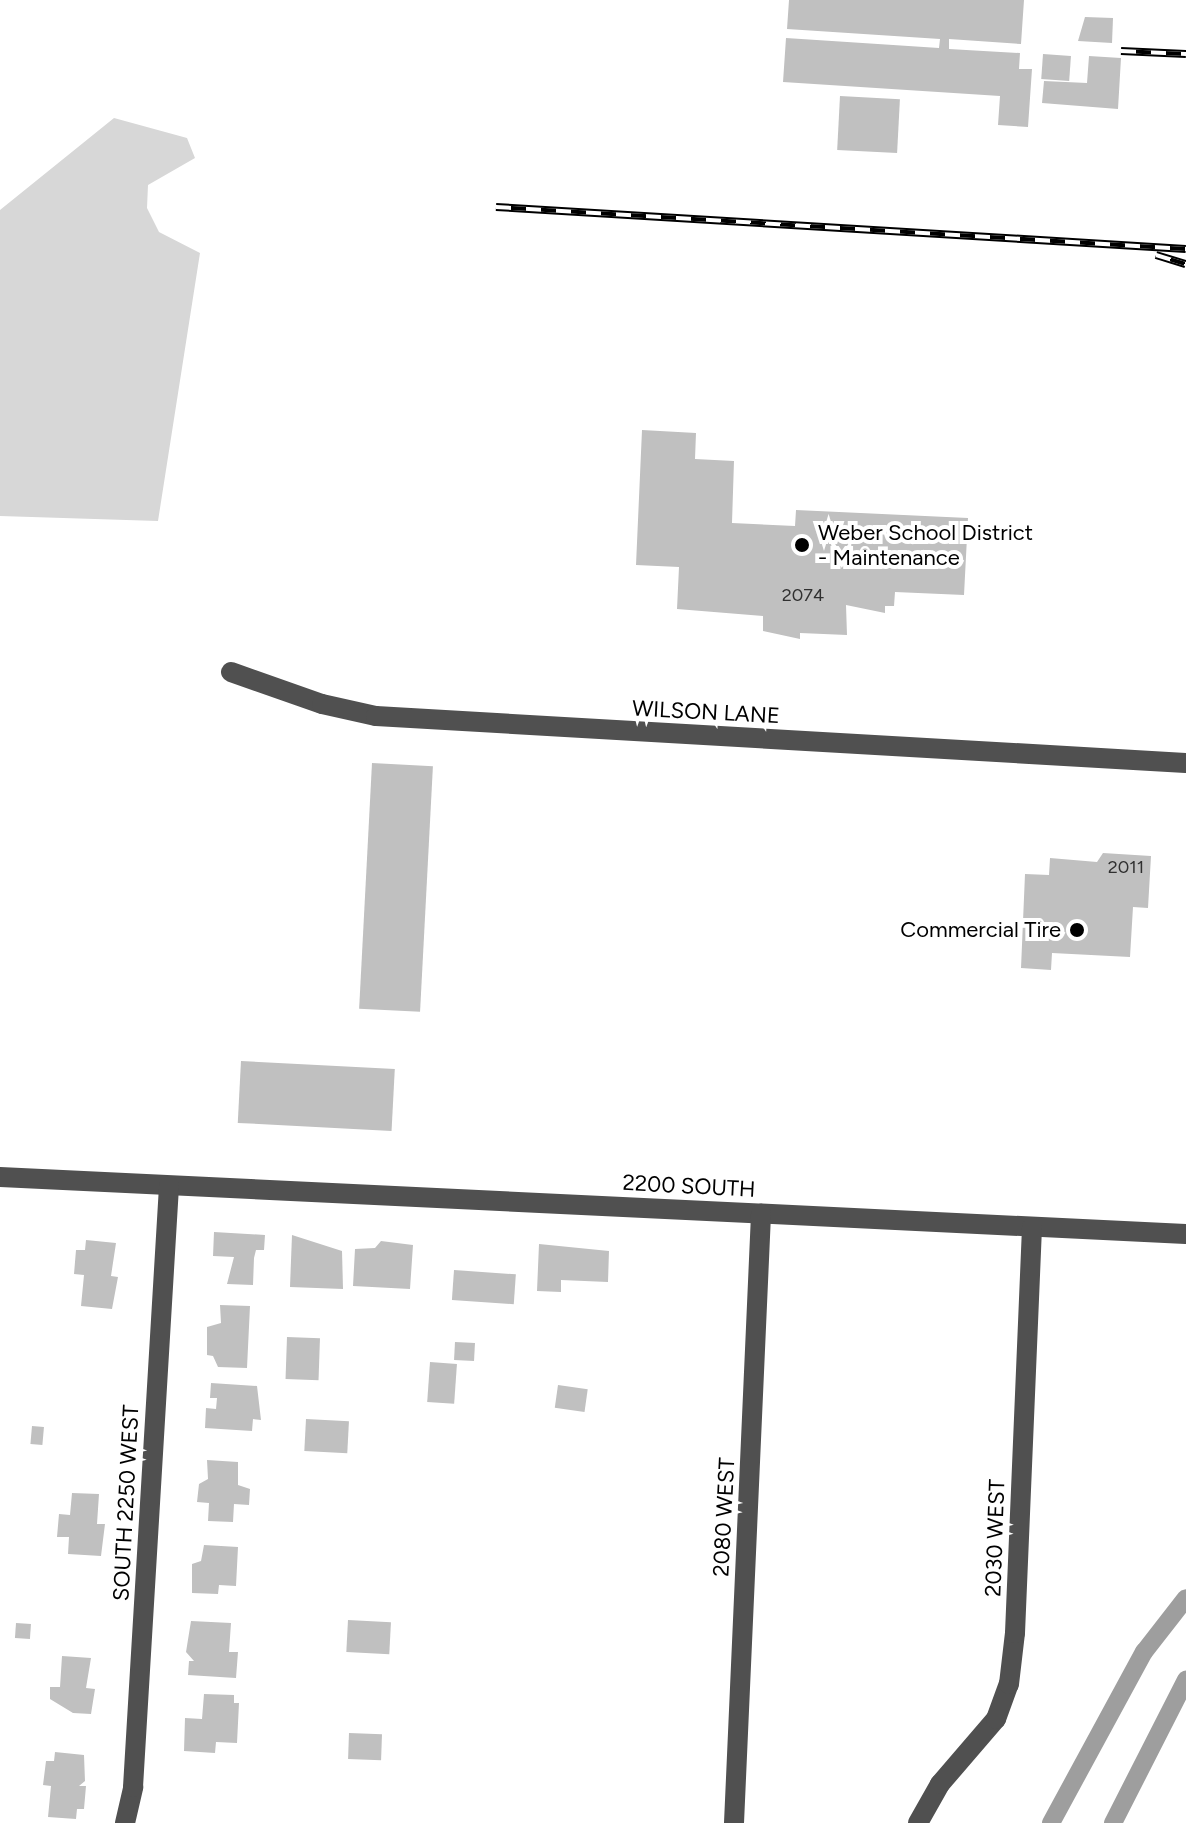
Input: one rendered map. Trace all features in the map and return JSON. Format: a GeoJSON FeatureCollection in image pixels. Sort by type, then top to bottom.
{"type":"FeatureCollection","features":[{"type":"Feature","properties":{"kind":"street","name":"WILSON LANE"},"geometry":{"type":"LineString","coordinates":[[231,672],[322,704],[390,717],[1186,763]]}},
{"type":"Feature","properties":{"kind":"street","name":"2200 SOUTH"},"geometry":{"type":"LineString","coordinates":[[0,1177],[1186,1234]]}},
{"type":"Feature","properties":{"kind":"street","name":"SOUTH 2250 WEST"},"geometry":{"type":"LineString","coordinates":[[125,1823],[133,1787],[169,1186]]}},
{"type":"Feature","properties":{"kind":"street","name":"2080 WEST"},"geometry":{"type":"LineString","coordinates":[[734,1823],[761,1214]]}},
{"type":"Feature","properties":{"kind":"street","name":"2030 WEST"},"geometry":{"type":"LineString","coordinates":[[918,1823],[940,1784],[996,1719],[1009,1684],[1015,1633],[1032,1227]]}},
{"type":"Feature","properties":{"kind":"shaded area"},"geometry":{"type":"Polygon","coordinates":[[[114,118],[187,138],[195,158],[148,185],[147,208],[159,232],[200,253],[158,521],[0,516],[0,210],[114,118]]]}},
{"type":"Feature","properties":{"kind":"building"},"geometry":{"type":"Polygon","coordinates":[[[789,0],[1024,0],[1021,44],[949,39],[949,49],[1020,53],[1019,69],[1032,69],[1028,127],[998,125],[1000,96],[783,82],[786,38],[939,48],[940,39],[787,29],[789,0]]]}},
{"type":"Feature","properties":{"kind":"building"},"geometry":{"type":"Polygon","coordinates":[[[1085,17],[1113,18],[1112,43],[1078,41],[1085,17]]]}},
{"type":"Feature","properties":{"kind":"building"},"geometry":{"type":"Polygon","coordinates":[[[1043,54],[1071,56],[1069,81],[1041,79],[1043,54]]]}},
{"type":"Feature","properties":{"kind":"building"},"geometry":{"type":"Polygon","coordinates":[[[1089,56],[1121,58],[1118,109],[1042,103],[1044,81],[1087,83],[1089,56]]]}},
{"type":"Feature","properties":{"kind":"building"},"geometry":{"type":"Polygon","coordinates":[[[840,96],[900,99],[897,153],[837,150],[840,96]]]}},
{"type":"Feature","properties":{"kind":"building","name":"Weber School District - Maintenance"},"geometry":{"type":"Polygon","coordinates":[[[642,430],[696,433],[695,459],[734,461],[732,523],[795,526],[796,510],[968,518],[964,595],[895,592],[894,606],[885,606],[885,613],[846,605],[847,635],[800,633],[800,639],[763,631],[763,616],[677,609],[679,567],[636,565],[642,430]]]}},
{"type":"Feature","properties":{"kind":"building"},"geometry":{"type":"Polygon","coordinates":[[[372,763],[433,766],[420,1012],[359,1009],[372,763]]]}},
{"type":"Feature","properties":{"kind":"building","name":"Commercial Tire"},"geometry":{"type":"Polygon","coordinates":[[[1103,853],[1151,856],[1148,908],[1133,907],[1130,957],[1052,953],[1051,970],[1021,968],[1025,874],[1049,875],[1050,858],[1097,862],[1103,853]]]}},
{"type":"Feature","properties":{"kind":"building"},"geometry":{"type":"Polygon","coordinates":[[[241,1061],[395,1069],[392,1131],[238,1123],[241,1061]]]}},
{"type":"Feature","properties":{"kind":"building"},"geometry":{"type":"Polygon","coordinates":[[[214,1232],[265,1235],[264,1250],[256,1250],[254,1258],[253,1285],[227,1284],[234,1257],[213,1256],[214,1232]]]}},
{"type":"Feature","properties":{"kind":"building"},"geometry":{"type":"Polygon","coordinates":[[[292,1235],[342,1251],[343,1289],[290,1287],[292,1235]]]}},
{"type":"Feature","properties":{"kind":"building"},"geometry":{"type":"Polygon","coordinates":[[[86,1240],[116,1243],[111,1276],[118,1277],[112,1309],[81,1306],[84,1275],[74,1274],[76,1250],[85,1250],[86,1240]]]}},
{"type":"Feature","properties":{"kind":"building"},"geometry":{"type":"Polygon","coordinates":[[[381,1241],[413,1245],[410,1289],[353,1286],[355,1249],[375,1248],[381,1241]]]}},
{"type":"Feature","properties":{"kind":"building"},"geometry":{"type":"Polygon","coordinates":[[[539,1244],[609,1251],[608,1282],[561,1280],[561,1292],[537,1291],[539,1244]]]}},
{"type":"Feature","properties":{"kind":"building"},"geometry":{"type":"Polygon","coordinates":[[[454,1270],[516,1274],[514,1304],[452,1300],[454,1270]]]}},
{"type":"Feature","properties":{"kind":"building"},"geometry":{"type":"Polygon","coordinates":[[[220,1305],[250,1306],[247,1368],[218,1367],[213,1356],[207,1355],[207,1327],[221,1323],[220,1305]]]}},
{"type":"Feature","properties":{"kind":"building"},"geometry":{"type":"Polygon","coordinates":[[[287,1337],[320,1338],[319,1380],[286,1379],[287,1337]]]}},
{"type":"Feature","properties":{"kind":"building"},"geometry":{"type":"Polygon","coordinates":[[[455,1342],[475,1343],[474,1361],[454,1360],[455,1342]]]}},
{"type":"Feature","properties":{"kind":"building"},"geometry":{"type":"Polygon","coordinates":[[[430,1362],[457,1364],[454,1404],[427,1402],[430,1362]]]}},
{"type":"Feature","properties":{"kind":"building"},"geometry":{"type":"Polygon","coordinates":[[[211,1383],[257,1386],[261,1420],[253,1419],[252,1431],[205,1428],[206,1408],[216,1409],[217,1398],[210,1398],[211,1383]]]}},
{"type":"Feature","properties":{"kind":"building"},"geometry":{"type":"Polygon","coordinates":[[[558,1385],[588,1389],[585,1412],[555,1408],[558,1385]]]}},
{"type":"Feature","properties":{"kind":"building"},"geometry":{"type":"Polygon","coordinates":[[[306,1419],[349,1421],[347,1453],[304,1451],[306,1419]]]}},
{"type":"Feature","properties":{"kind":"building"},"geometry":{"type":"Polygon","coordinates":[[[32,1426],[44,1427],[42,1445],[30,1444],[32,1426]]]}},
{"type":"Feature","properties":{"kind":"building"},"geometry":{"type":"Polygon","coordinates":[[[207,1460],[238,1462],[238,1485],[250,1489],[249,1505],[234,1504],[233,1522],[208,1521],[209,1503],[197,1502],[199,1484],[208,1479],[207,1460]]]}},
{"type":"Feature","properties":{"kind":"building"},"geometry":{"type":"Polygon","coordinates":[[[72,1493],[99,1494],[97,1524],[105,1524],[101,1556],[68,1554],[69,1537],[57,1537],[59,1514],[70,1515],[72,1493]]]}},
{"type":"Feature","properties":{"kind":"building"},"geometry":{"type":"Polygon","coordinates":[[[204,1545],[238,1547],[236,1586],[219,1585],[218,1594],[192,1593],[192,1564],[201,1561],[204,1545]]]}},
{"type":"Feature","properties":{"kind":"building"},"geometry":{"type":"Polygon","coordinates":[[[348,1620],[391,1622],[389,1654],[346,1652],[348,1620]]]}},
{"type":"Feature","properties":{"kind":"building"},"geometry":{"type":"Polygon","coordinates":[[[191,1621],[231,1623],[229,1652],[238,1652],[236,1678],[188,1675],[189,1661],[194,1661],[186,1652],[191,1621]]]}},
{"type":"Feature","properties":{"kind":"building"},"geometry":{"type":"Polygon","coordinates":[[[16,1623],[31,1624],[30,1639],[15,1638],[16,1623]]]}},
{"type":"Feature","properties":{"kind":"building"},"geometry":{"type":"Polygon","coordinates":[[[62,1656],[91,1658],[86,1688],[95,1689],[91,1714],[73,1713],[50,1699],[50,1687],[60,1687],[62,1656]]]}},
{"type":"Feature","properties":{"kind":"building"},"geometry":{"type":"Polygon","coordinates":[[[204,1694],[234,1695],[234,1703],[239,1703],[237,1743],[216,1742],[215,1753],[184,1751],[185,1718],[202,1719],[204,1694]]]}},
{"type":"Feature","properties":{"kind":"building"},"geometry":{"type":"Polygon","coordinates":[[[349,1733],[382,1734],[381,1760],[348,1759],[349,1733]]]}},
{"type":"Feature","properties":{"kind":"building"},"geometry":{"type":"Polygon","coordinates":[[[55,1752],[84,1755],[85,1781],[79,1786],[86,1786],[84,1809],[77,1809],[76,1819],[48,1817],[51,1786],[43,1785],[46,1761],[54,1761],[55,1752]]]}},
{"type":"Feature","properties":{"kind":"waterway"},"geometry":{"type":"LineString","coordinates":[[1051,1823],[1144,1652],[1186,1598]]}},
{"type":"Feature","properties":{"kind":"waterway"},"geometry":{"type":"LineString","coordinates":[[1113,1823],[1186,1680]]}},
{"type":"Feature","properties":{"kind":"railway"},"geometry":{"type":"LineString","coordinates":[[1121,51],[1186,54]]}},
{"type":"Feature","properties":{"kind":"railway"},"geometry":{"type":"LineString","coordinates":[[496,207],[1186,249]]}},
{"type":"Feature","properties":{"kind":"railway"},"geometry":{"type":"LineString","coordinates":[[1156,255],[1186,264]]}},
{"type":"Feature","properties":{"kind":"place","name":"Weber School District - Maintenance"},"geometry":{"type":"Point","coordinates":[802,545]}},
{"type":"Feature","properties":{"kind":"place","name":"Commercial Tire"},"geometry":{"type":"Point","coordinates":[1077,930]}}]}
